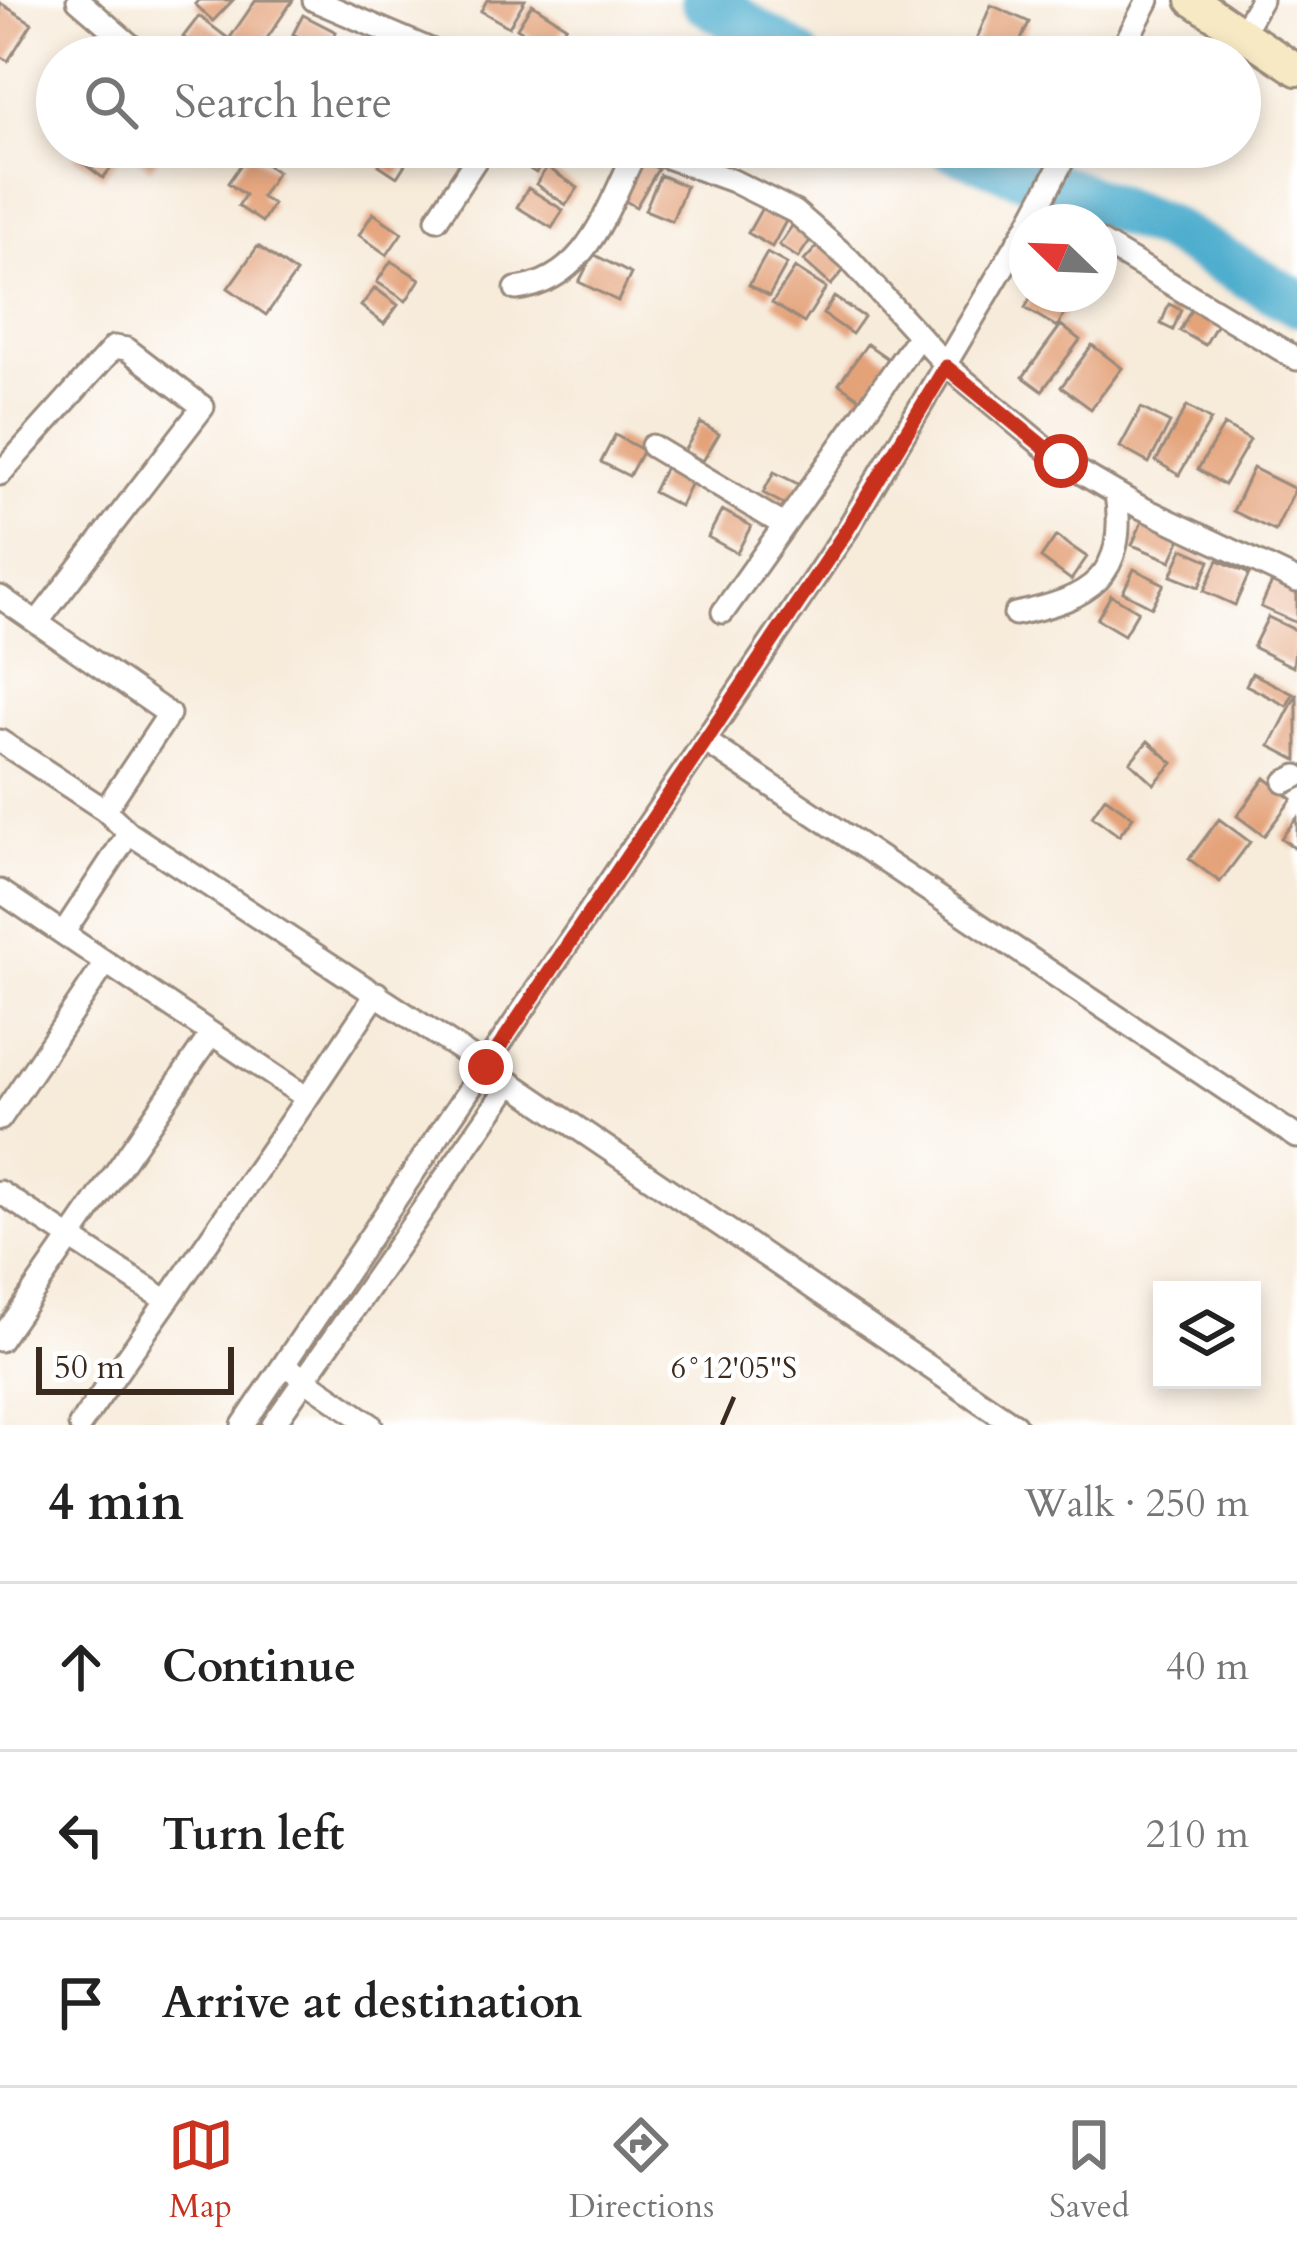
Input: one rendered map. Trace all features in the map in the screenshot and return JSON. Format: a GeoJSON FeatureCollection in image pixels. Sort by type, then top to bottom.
{"type":"FeatureCollection","features":[{"type":"Feature","properties":{"kind":"main road"},"geometry":{"type":"LineString","coordinates":[[1195,1],[1246,36]]}},
{"type":"Feature","properties":{"kind":"main road"},"geometry":{"type":"LineString","coordinates":[[1261,46],[1297,70]]}},
{"type":"Feature","properties":{"kind":"street"},"geometry":{"type":"LineString","coordinates":[[78,0],[120,36]]}},
{"type":"Feature","properties":{"kind":"street"},"geometry":{"type":"LineString","coordinates":[[314,0],[398,36]]}},
{"type":"Feature","properties":{"kind":"street"},"geometry":{"type":"LineString","coordinates":[[1129,36],[1148,0]]}},
{"type":"Feature","properties":{"kind":"street"},"geometry":{"type":"LineString","coordinates":[[1242,33],[1261,0]]}},
{"type":"Feature","properties":{"kind":"street"},"geometry":{"type":"LineString","coordinates":[[437,219],[470,168]]}},
{"type":"Feature","properties":{"kind":"street"},"geometry":{"type":"LineString","coordinates":[[516,289],[547,285],[580,258],[628,168]]}},
{"type":"Feature","properties":{"kind":"street"},"geometry":{"type":"LineString","coordinates":[[698,168],[795,212],[850,260],[946,367],[1061,461],[1116,493],[1297,580]]}},
{"type":"Feature","properties":{"kind":"street"},"geometry":{"type":"LineString","coordinates":[[1043,204],[1060,168]]}},
{"type":"Feature","properties":{"kind":"street"},"geometry":{"type":"LineString","coordinates":[[1117,252],[1297,359]]}},
{"type":"Feature","properties":{"kind":"street"},"geometry":{"type":"LineString","coordinates":[[273,1425],[295,1372],[486,1067],[847,530],[1009,263]]}},
{"type":"Feature","properties":{"kind":"street"},"geometry":{"type":"LineString","coordinates":[[723,612],[918,337]]}},
{"type":"Feature","properties":{"kind":"street"},"geometry":{"type":"LineString","coordinates":[[0,474],[114,347],[127,349],[202,406],[39,620]]}},
{"type":"Feature","properties":{"kind":"street"},"geometry":{"type":"LineString","coordinates":[[652,446],[782,524]]}},
{"type":"Feature","properties":{"kind":"street"},"geometry":{"type":"LineString","coordinates":[[1015,614],[1070,602],[1101,578],[1121,530],[1116,493]]}},
{"type":"Feature","properties":{"kind":"street"},"geometry":{"type":"LineString","coordinates":[[0,596],[169,714],[104,810]]}},
{"type":"Feature","properties":{"kind":"street"},"geometry":{"type":"LineString","coordinates":[[0,741],[104,810],[129,833],[511,1083],[1015,1425]]}},
{"type":"Feature","properties":{"kind":"street"},"geometry":{"type":"LineString","coordinates":[[705,741],[1297,1137]]}},
{"type":"Feature","properties":{"kind":"street"},"geometry":{"type":"LineString","coordinates":[[64,932],[129,833]]}},
{"type":"Feature","properties":{"kind":"street"},"geometry":{"type":"LineString","coordinates":[[0,891],[307,1098]]}},
{"type":"Feature","properties":{"kind":"street"},"geometry":{"type":"LineString","coordinates":[[0,1119],[104,964]]}},
{"type":"Feature","properties":{"kind":"street"},"geometry":{"type":"LineString","coordinates":[[80,1425],[376,993]]}},
{"type":"Feature","properties":{"kind":"street"},"geometry":{"type":"LineString","coordinates":[[0,1340],[66,1237],[210,1036]]}},
{"type":"Feature","properties":{"kind":"street"},"geometry":{"type":"LineString","coordinates":[[243,1425],[295,1372],[511,1083]]}},
{"type":"Feature","properties":{"kind":"street"},"geometry":{"type":"LineString","coordinates":[[0,1192],[167,1301]]}},
{"type":"Feature","properties":{"kind":"street"},"geometry":{"type":"LineString","coordinates":[[295,1372],[371,1425]]}},
{"type":"Feature","properties":{"kind":"building"},"geometry":{"type":"Polygon","coordinates":[[[233,0],[213,21],[195,4],[233,0]]]}},
{"type":"Feature","properties":{"kind":"building"},"geometry":{"type":"Polygon","coordinates":[[[256,0],[293,0],[269,36],[231,36],[256,0]]]}},
{"type":"Feature","properties":{"kind":"building"},"geometry":{"type":"Polygon","coordinates":[[[487,0],[525,0],[509,27],[481,11],[487,0]]]}},
{"type":"Feature","properties":{"kind":"building"},"geometry":{"type":"Polygon","coordinates":[[[0,3],[32,23],[8,61],[0,56],[0,3]]]}},
{"type":"Feature","properties":{"kind":"building"},"geometry":{"type":"Polygon","coordinates":[[[532,4],[566,26],[559,36],[529,36],[517,28],[532,4]]]}},
{"type":"Feature","properties":{"kind":"building"},"geometry":{"type":"Polygon","coordinates":[[[991,5],[1029,22],[1023,36],[978,36],[991,5]]]}},
{"type":"Feature","properties":{"kind":"building"},"geometry":{"type":"Polygon","coordinates":[[[303,15],[336,32],[334,36],[293,34],[303,15]]]}},
{"type":"Feature","properties":{"kind":"building"},"geometry":{"type":"Polygon","coordinates":[[[199,16],[225,36],[184,36],[199,16]]]}},
{"type":"Feature","properties":{"kind":"building"},"geometry":{"type":"Polygon","coordinates":[[[90,168],[111,168],[103,178],[90,168]]]}},
{"type":"Feature","properties":{"kind":"building"},"geometry":{"type":"Polygon","coordinates":[[[238,168],[277,172],[261,197],[273,204],[262,222],[238,206],[245,195],[228,183],[238,168]]]}},
{"type":"Feature","properties":{"kind":"building"},"geometry":{"type":"Polygon","coordinates":[[[548,168],[578,188],[566,205],[536,184],[548,168]]]}},
{"type":"Feature","properties":{"kind":"building"},"geometry":{"type":"Polygon","coordinates":[[[631,168],[658,169],[636,207],[615,195],[631,168]]]}},
{"type":"Feature","properties":{"kind":"building"},"geometry":{"type":"Polygon","coordinates":[[[660,175],[686,186],[672,221],[645,210],[660,175]]]}},
{"type":"Feature","properties":{"kind":"building"},"geometry":{"type":"Polygon","coordinates":[[[528,188],[563,210],[552,228],[517,207],[528,188]]]}},
{"type":"Feature","properties":{"kind":"building"},"geometry":{"type":"Polygon","coordinates":[[[762,208],[786,221],[772,247],[748,233],[762,208]]]}},
{"type":"Feature","properties":{"kind":"building"},"geometry":{"type":"Polygon","coordinates":[[[373,213],[402,233],[387,255],[359,235],[373,213]]]}},
{"type":"Feature","properties":{"kind":"building"},"geometry":{"type":"Polygon","coordinates":[[[794,223],[813,236],[798,258],[779,245],[794,223]]]}},
{"type":"Feature","properties":{"kind":"building"},"geometry":{"type":"Polygon","coordinates":[[[822,241],[849,264],[831,285],[804,261],[822,241]]]}},
{"type":"Feature","properties":{"kind":"building"},"geometry":{"type":"Polygon","coordinates":[[[258,246],[296,273],[266,315],[228,288],[258,246]]]}},
{"type":"Feature","properties":{"kind":"building"},"geometry":{"type":"Polygon","coordinates":[[[767,253],[787,264],[769,296],[749,285],[767,253]]]}},
{"type":"Feature","properties":{"kind":"building"},"geometry":{"type":"Polygon","coordinates":[[[593,254],[631,274],[618,301],[579,282],[593,254]]]}},
{"type":"Feature","properties":{"kind":"building"},"geometry":{"type":"Polygon","coordinates":[[[391,261],[420,279],[406,301],[377,282],[391,261]]]}},
{"type":"Feature","properties":{"kind":"building"},"geometry":{"type":"Polygon","coordinates":[[[795,268],[826,288],[804,323],[772,303],[795,268]]]}},
{"type":"Feature","properties":{"kind":"building"},"geometry":{"type":"Polygon","coordinates":[[[375,288],[398,305],[384,324],[361,306],[375,288]]]}},
{"type":"Feature","properties":{"kind":"building"},"geometry":{"type":"Polygon","coordinates":[[[834,297],[864,317],[852,334],[823,314],[834,297]]]}},
{"type":"Feature","properties":{"kind":"building"},"geometry":{"type":"Polygon","coordinates":[[[1169,304],[1181,310],[1173,330],[1161,324],[1169,304]]]}},
{"type":"Feature","properties":{"kind":"building"},"geometry":{"type":"Polygon","coordinates":[[[1191,310],[1217,324],[1205,345],[1180,331],[1191,310]]]}},
{"type":"Feature","properties":{"kind":"building"},"geometry":{"type":"Polygon","coordinates":[[[1032,312],[1066,312],[1057,327],[1032,312]]]}},
{"type":"Feature","properties":{"kind":"building"},"geometry":{"type":"Polygon","coordinates":[[[1061,325],[1080,340],[1042,391],[1023,377],[1061,325]]]}},
{"type":"Feature","properties":{"kind":"building"},"geometry":{"type":"Polygon","coordinates":[[[867,344],[890,360],[862,400],[839,384],[867,344]]]}},
{"type":"Feature","properties":{"kind":"building"},"geometry":{"type":"Polygon","coordinates":[[[1092,345],[1122,368],[1091,409],[1061,387],[1092,345]]]}},
{"type":"Feature","properties":{"kind":"building"},"geometry":{"type":"Polygon","coordinates":[[[1187,406],[1211,420],[1179,475],[1156,461],[1187,406]]]}},
{"type":"Feature","properties":{"kind":"building"},"geometry":{"type":"Polygon","coordinates":[[[1141,408],[1170,423],[1149,463],[1120,447],[1141,408]]]}},
{"type":"Feature","properties":{"kind":"building"},"geometry":{"type":"Polygon","coordinates":[[[701,423],[719,434],[703,461],[684,451],[701,423]]]}},
{"type":"Feature","properties":{"kind":"building"},"geometry":{"type":"Polygon","coordinates":[[[1224,425],[1250,440],[1224,485],[1198,469],[1224,425]]]}},
{"type":"Feature","properties":{"kind":"building"},"geometry":{"type":"Polygon","coordinates":[[[615,435],[643,450],[629,476],[601,462],[615,435]]]}},
{"type":"Feature","properties":{"kind":"building"},"geometry":{"type":"Polygon","coordinates":[[[667,463],[694,476],[680,506],[653,492],[667,463]]]}},
{"type":"Feature","properties":{"kind":"building"},"geometry":{"type":"Polygon","coordinates":[[[1253,468],[1295,489],[1275,531],[1233,511],[1253,468]]]}},
{"type":"Feature","properties":{"kind":"building"},"geometry":{"type":"Polygon","coordinates":[[[774,472],[802,486],[791,508],[763,493],[774,472]]]}},
{"type":"Feature","properties":{"kind":"building"},"geometry":{"type":"Polygon","coordinates":[[[722,510],[751,526],[737,553],[708,537],[722,510]]]}},
{"type":"Feature","properties":{"kind":"building"},"geometry":{"type":"Polygon","coordinates":[[[1144,517],[1183,534],[1171,561],[1132,545],[1144,517]]]}},
{"type":"Feature","properties":{"kind":"building"},"geometry":{"type":"Polygon","coordinates":[[[1056,536],[1087,557],[1071,580],[1041,558],[1056,536]]]}},
{"type":"Feature","properties":{"kind":"building"},"geometry":{"type":"Polygon","coordinates":[[[1183,549],[1210,561],[1199,587],[1171,576],[1183,549]]]}},
{"type":"Feature","properties":{"kind":"building"},"geometry":{"type":"Polygon","coordinates":[[[1218,560],[1249,574],[1235,605],[1204,591],[1218,560]]]}},
{"type":"Feature","properties":{"kind":"building"},"geometry":{"type":"Polygon","coordinates":[[[1134,569],[1164,584],[1152,607],[1123,592],[1134,569]]]}},
{"type":"Feature","properties":{"kind":"building"},"geometry":{"type":"Polygon","coordinates":[[[1273,580],[1297,590],[1297,623],[1261,607],[1273,580]]]}},
{"type":"Feature","properties":{"kind":"building"},"geometry":{"type":"Polygon","coordinates":[[[1111,595],[1138,611],[1124,635],[1097,619],[1111,595]]]}},
{"type":"Feature","properties":{"kind":"building"},"geometry":{"type":"Polygon","coordinates":[[[1268,617],[1297,631],[1293,667],[1253,647],[1268,617]]]}},
{"type":"Feature","properties":{"kind":"building"},"geometry":{"type":"Polygon","coordinates":[[[1252,673],[1293,694],[1287,706],[1246,685],[1252,673]]]}},
{"type":"Feature","properties":{"kind":"building"},"geometry":{"type":"Polygon","coordinates":[[[1297,694],[1297,760],[1270,746],[1297,694]]]}},
{"type":"Feature","properties":{"kind":"building"},"geometry":{"type":"Polygon","coordinates":[[[1148,741],[1173,763],[1154,784],[1130,762],[1148,741]]]}},
{"type":"Feature","properties":{"kind":"building"},"geometry":{"type":"Polygon","coordinates":[[[1265,778],[1292,799],[1264,836],[1237,816],[1265,778]]]}},
{"type":"Feature","properties":{"kind":"building"},"geometry":{"type":"Polygon","coordinates":[[[1105,797],[1133,817],[1119,836],[1092,816],[1105,797]]]}},
{"type":"Feature","properties":{"kind":"building"},"geometry":{"type":"Polygon","coordinates":[[[1297,818],[1297,850],[1281,838],[1297,818]]]}},
{"type":"Feature","properties":{"kind":"building"},"geometry":{"type":"Polygon","coordinates":[[[1219,819],[1250,842],[1220,882],[1189,859],[1219,819]]]}},
{"type":"Feature","properties":{"kind":"waterway"},"geometry":{"type":"LineString","coordinates":[[704,0],[763,36]]}},
{"type":"Feature","properties":{"kind":"waterway"},"geometry":{"type":"LineString","coordinates":[[1007,168],[1165,228],[1297,303]]}},
{"type":"Feature","properties":{"kind":"route"},"geometry":{"type":"LineString","coordinates":[[486,1067],[847,530],[946,367],[1061,461]]}}]}
